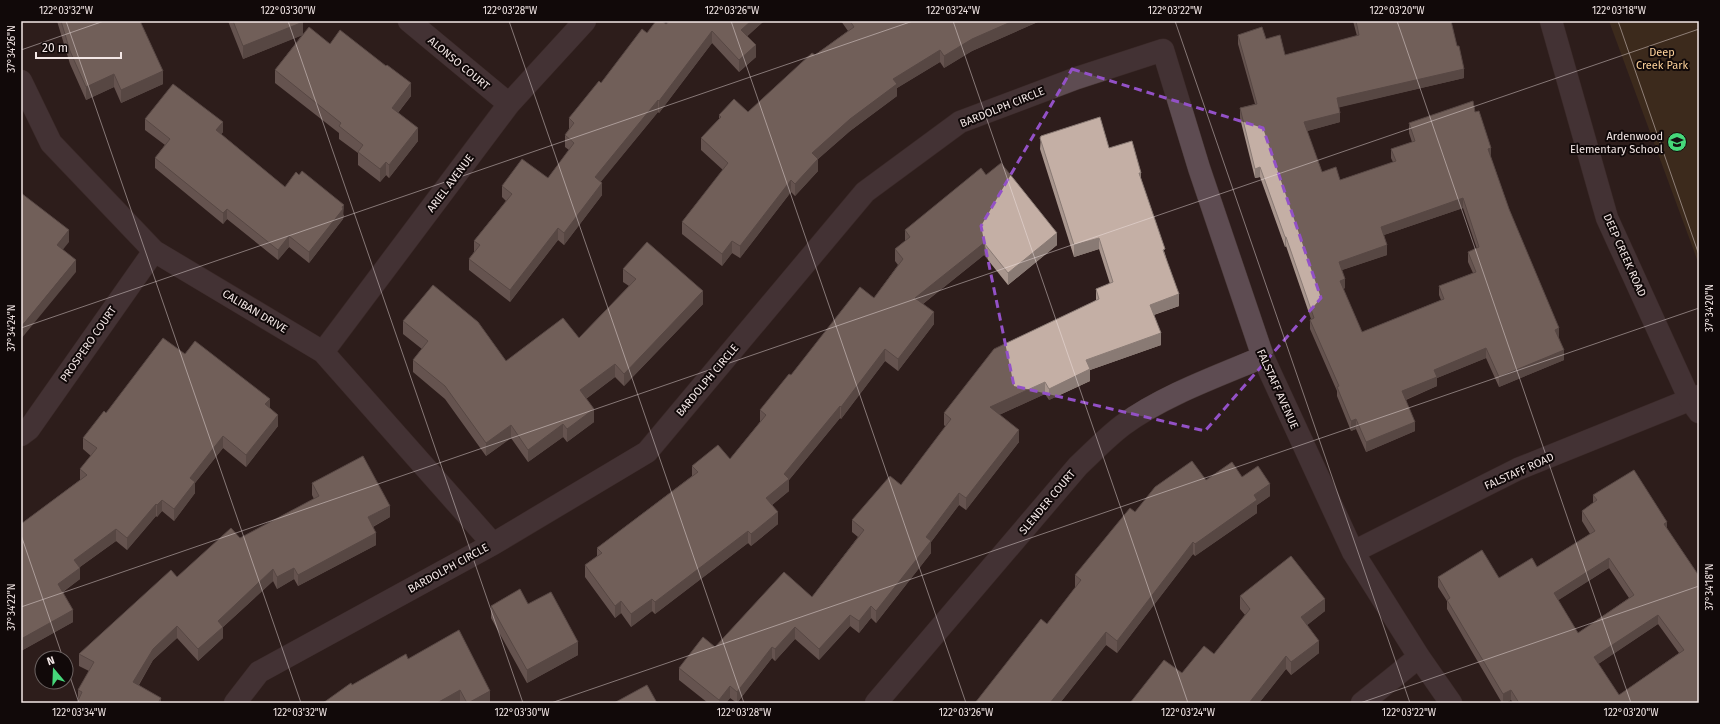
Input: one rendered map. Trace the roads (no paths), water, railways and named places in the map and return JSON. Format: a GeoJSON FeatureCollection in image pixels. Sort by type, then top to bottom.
{"type":"FeatureCollection","features":[{"type":"Feature","properties":{"kind":"street","name":"ALONSO COURT"},"geometry":{"type":"LineString","coordinates":[[409,21],[508,104]]}},
{"type":"Feature","properties":{"kind":"street","name":"ARIEL AVENUE"},"geometry":{"type":"LineString","coordinates":[[323,352],[508,104],[585,21]]}},
{"type":"Feature","properties":{"kind":"street","name":"DEEP CREEK ROAD"},"geometry":{"type":"LineString","coordinates":[[1551,21],[1607,218],[1696,403]]}},
{"type":"Feature","properties":{"kind":"street","name":"FALSTAFF AVENUE"},"geometry":{"type":"LineString","coordinates":[[1163,50],[1199,168],[1263,357],[1353,552],[1419,657],[1451,703]]}},
{"type":"Feature","properties":{"kind":"street","name":"BARDOLPH CIRCLE"},"geometry":{"type":"LineString","coordinates":[[235,703],[259,672],[493,544],[647,452],[865,192],[960,122],[1077,78],[1163,50]]}},
{"type":"Feature","properties":{"kind":"street","name":"CALIBAN DRIVE"},"geometry":{"type":"LineString","coordinates":[[21,81],[51,143],[154,251],[323,352],[493,544]]}},
{"type":"Feature","properties":{"kind":"street","name":"PROSPERO COURT"},"geometry":{"type":"LineString","coordinates":[[21,436],[29,429],[154,251]]}},
{"type":"Feature","properties":{"kind":"street","name":"SLENDER COURT"},"geometry":{"type":"LineString","coordinates":[[876,703],[1078,466],[1099,446],[1123,425],[1151,407],[1263,357]]}},
{"type":"Feature","properties":{"kind":"street","name":"FALSTAFF ROAD"},"geometry":{"type":"LineString","coordinates":[[1353,552],[1518,470],[1696,403]]}},
{"type":"Feature","properties":{"kind":"street"},"geometry":{"type":"LineString","coordinates":[[1362,703],[1419,657]]}},
{"type":"Feature","properties":{"kind":"place","name":"Ardenwood Elementary School"},"geometry":{"type":"Point","coordinates":[1677,142]}},
{"type":"Feature","properties":{"kind":"park label","name":"Deep Creek Park"},"geometry":{"type":"Point","coordinates":[1662,58]}}]}
